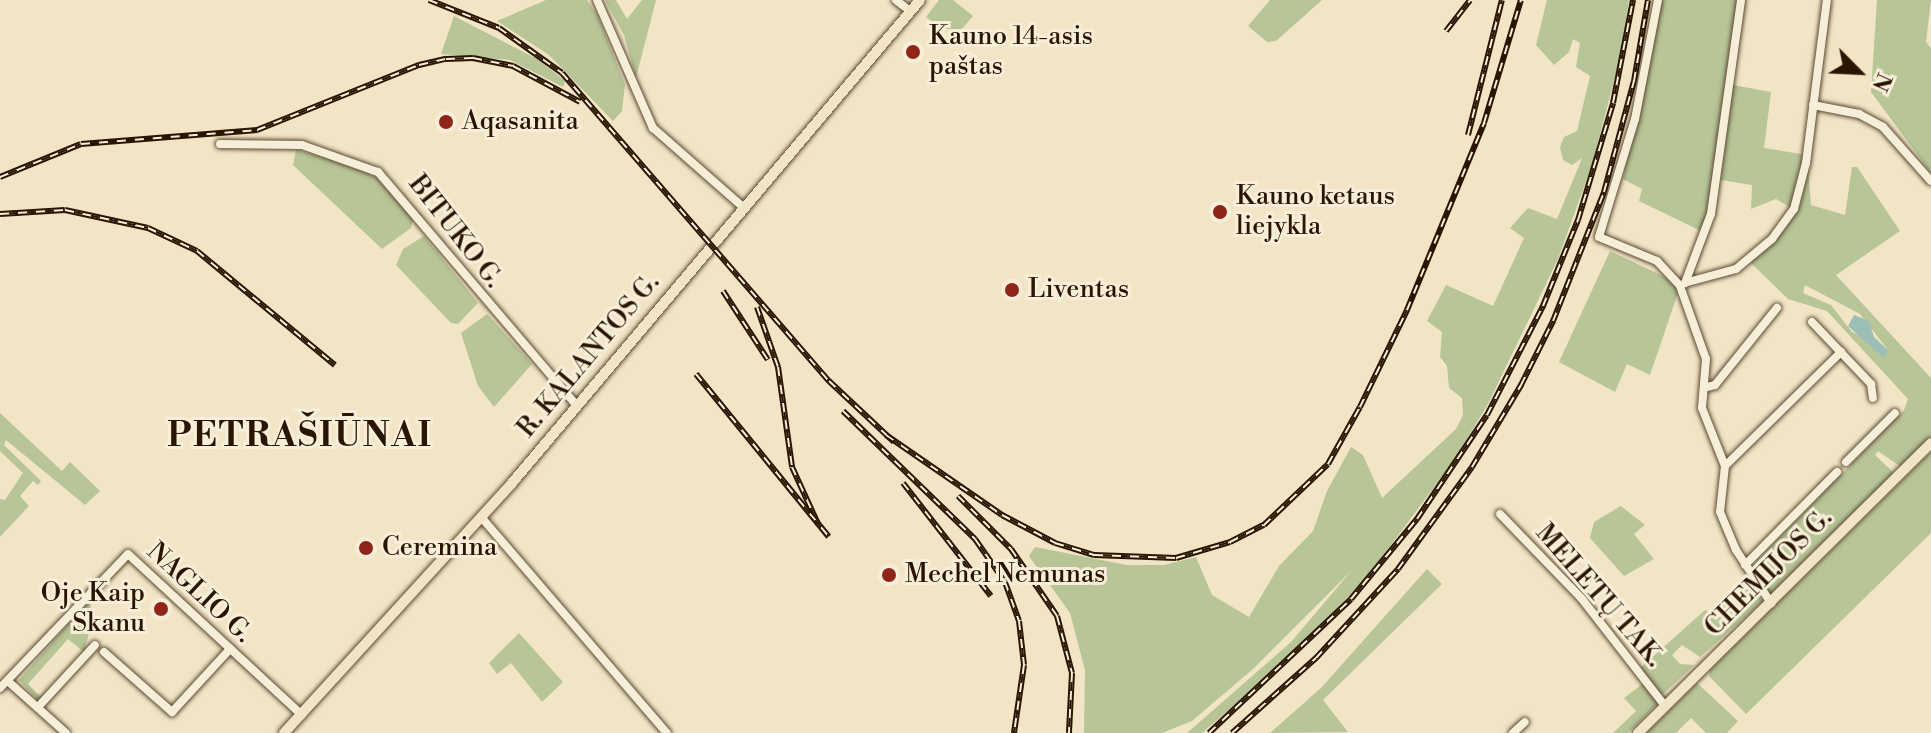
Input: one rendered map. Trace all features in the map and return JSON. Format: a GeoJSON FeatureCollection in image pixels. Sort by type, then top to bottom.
{"type":"FeatureCollection","features":[{"type":"Feature","properties":{"kind":"main road","name":"R. KALANTOS G."},"geometry":{"type":"LineString","coordinates":[[284,733],[481,517],[920,0]]}},
{"type":"Feature","properties":{"kind":"main road","name":"CHEMIJOS G."},"geometry":{"type":"LineString","coordinates":[[1638,733],[1931,443]]}},
{"type":"Feature","properties":{"kind":"street"},"geometry":{"type":"LineString","coordinates":[[597,0],[653,128],[744,208]]}},
{"type":"Feature","properties":{"kind":"street"},"geometry":{"type":"LineString","coordinates":[[896,0],[910,11]]}},
{"type":"Feature","properties":{"kind":"street"},"geometry":{"type":"LineString","coordinates":[[1658,0],[1635,119],[1599,237],[1657,261],[1684,284],[1702,346],[1707,387],[1702,408],[1725,466],[1720,512],[1745,565],[1771,603]]}},
{"type":"Feature","properties":{"kind":"street"},"geometry":{"type":"LineString","coordinates":[[1684,284],[1713,201],[1741,0]]}},
{"type":"Feature","properties":{"kind":"street"},"geometry":{"type":"LineString","coordinates":[[1684,284],[1736,269],[1785,224],[1801,190],[1827,0]]}},
{"type":"Feature","properties":{"kind":"street"},"geometry":{"type":"LineString","coordinates":[[1813,105],[1859,114],[1883,127],[1931,181]]}},
{"type":"Feature","properties":{"kind":"street","name":"BITUKO G."},"geometry":{"type":"LineString","coordinates":[[220,144],[302,145],[378,172],[576,405]]}},
{"type":"Feature","properties":{"kind":"street"},"geometry":{"type":"LineString","coordinates":[[1707,387],[1715,385],[1777,308]]}},
{"type":"Feature","properties":{"kind":"street"},"geometry":{"type":"LineString","coordinates":[[1812,322],[1871,384],[1873,398]]}},
{"type":"Feature","properties":{"kind":"street"},"geometry":{"type":"LineString","coordinates":[[1725,466],[1841,352]]}},
{"type":"Feature","properties":{"kind":"street"},"geometry":{"type":"LineString","coordinates":[[1846,462],[1895,413]]}},
{"type":"Feature","properties":{"kind":"street"},"geometry":{"type":"LineString","coordinates":[[1745,565],[1837,472]]}},
{"type":"Feature","properties":{"kind":"street","name":"MELETŲ TAK."},"geometry":{"type":"LineString","coordinates":[[1500,514],[1582,599],[1665,706]]}},
{"type":"Feature","properties":{"kind":"street"},"geometry":{"type":"LineString","coordinates":[[481,517],[667,733]]}},
{"type":"Feature","properties":{"kind":"street","name":"NAGLIO G."},"geometry":{"type":"LineString","coordinates":[[10,683],[128,554],[302,715]]}},
{"type":"Feature","properties":{"kind":"street"},"geometry":{"type":"LineString","coordinates":[[38,707],[95,645]]}},
{"type":"Feature","properties":{"kind":"street"},"geometry":{"type":"LineString","coordinates":[[104,652],[172,712],[230,649]]}},
{"type":"Feature","properties":{"kind":"street"},"geometry":{"type":"LineString","coordinates":[[0,688],[10,683],[66,733]]}},
{"type":"Feature","properties":{"kind":"street"},"geometry":{"type":"LineString","coordinates":[[1513,733],[1525,722]]}},
{"type":"Feature","properties":{"kind":"green space"},"geometry":{"type":"Polygon","coordinates":[[[546,0],[587,0],[598,16],[625,85],[622,111],[613,121],[549,55],[497,21],[546,0]]]}},
{"type":"Feature","properties":{"kind":"green space"},"geometry":{"type":"Polygon","coordinates":[[[605,0],[616,0],[627,19],[642,0],[656,0],[636,78],[624,35],[605,0]]]}},
{"type":"Feature","properties":{"kind":"green space"},"geometry":{"type":"Polygon","coordinates":[[[939,0],[953,0],[973,16],[962,29],[942,29],[926,17],[939,0]]]}},
{"type":"Feature","properties":{"kind":"green space"},"geometry":{"type":"Polygon","coordinates":[[[1270,0],[1322,0],[1276,41],[1267,42],[1248,26],[1270,0]]]}},
{"type":"Feature","properties":{"kind":"green space"},"geometry":{"type":"Polygon","coordinates":[[[1547,0],[1629,0],[1622,50],[1592,165],[1558,259],[1487,406],[1450,466],[1367,577],[1301,648],[1202,733],[1187,733],[1291,642],[1352,570],[1253,669],[1192,721],[1162,733],[1084,733],[1085,670],[1070,613],[1029,556],[1035,547],[1127,565],[1164,565],[1196,557],[1212,595],[1249,617],[1279,566],[1313,531],[1327,491],[1351,447],[1363,455],[1382,498],[1456,429],[1463,415],[1462,398],[1449,388],[1447,366],[1440,357],[1442,332],[1427,321],[1446,285],[1493,306],[1524,238],[1510,228],[1528,208],[1557,219],[1582,158],[1572,165],[1563,160],[1560,147],[1564,137],[1577,131],[1590,76],[1576,67],[1580,43],[1573,39],[1569,52],[1554,65],[1536,45],[1547,0]]]}},
{"type":"Feature","properties":{"kind":"green space"},"geometry":{"type":"Polygon","coordinates":[[[1662,0],[1738,0],[1716,187],[1703,232],[1639,201],[1642,189],[1623,179],[1662,0]]]}},
{"type":"Feature","properties":{"kind":"green space"},"geometry":{"type":"Polygon","coordinates":[[[1877,0],[1931,0],[1926,42],[1931,48],[1931,173],[1871,92],[1877,0]]]}},
{"type":"Feature","properties":{"kind":"green space"},"geometry":{"type":"Polygon","coordinates":[[[454,16],[539,60],[565,81],[563,87],[510,60],[441,54],[454,16]]]}},
{"type":"Feature","properties":{"kind":"green space"},"geometry":{"type":"Polygon","coordinates":[[[1733,85],[1771,92],[1764,148],[1807,155],[1811,205],[1845,215],[1852,167],[1857,167],[1900,231],[1836,275],[1931,378],[1931,437],[1901,467],[1878,451],[1875,455],[1894,473],[1770,594],[1753,565],[1904,410],[1908,399],[1827,311],[1788,299],[1747,259],[1793,209],[1776,199],[1751,209],[1752,185],[1721,180],[1733,85]],[[1805,285],[1803,293],[1831,305],[1852,332],[1888,350],[1860,314],[1805,285]]]}},
{"type":"Feature","properties":{"kind":"green space"},"geometry":{"type":"Polygon","coordinates":[[[296,150],[352,165],[386,183],[413,220],[411,228],[382,249],[293,165],[296,150]]]}},
{"type":"Feature","properties":{"kind":"green space"},"geometry":{"type":"Polygon","coordinates":[[[424,236],[478,303],[458,324],[451,323],[396,265],[403,249],[424,236]]]}},
{"type":"Feature","properties":{"kind":"green space"},"geometry":{"type":"Polygon","coordinates":[[[1610,251],[1665,277],[1679,290],[1650,375],[1627,364],[1615,392],[1559,362],[1610,251]]]}},
{"type":"Feature","properties":{"kind":"green space"},"geometry":{"type":"Polygon","coordinates":[[[487,314],[532,364],[494,407],[478,386],[461,333],[487,314]]]}},
{"type":"Feature","properties":{"kind":"green space"},"geometry":{"type":"Polygon","coordinates":[[[0,413],[62,471],[70,462],[100,491],[85,505],[6,440],[4,445],[41,481],[38,485],[33,481],[20,496],[29,506],[0,537],[0,499],[5,500],[23,473],[0,451],[0,413]]]}},
{"type":"Feature","properties":{"kind":"green space"},"geometry":{"type":"Polygon","coordinates":[[[1931,452],[1931,533],[1746,714],[1709,676],[1710,670],[1931,452]]]}},
{"type":"Feature","properties":{"kind":"green space"},"geometry":{"type":"Polygon","coordinates":[[[1621,506],[1645,525],[1634,534],[1654,559],[1624,576],[1590,538],[1594,522],[1621,506]]]}},
{"type":"Feature","properties":{"kind":"green space"},"geometry":{"type":"Polygon","coordinates":[[[1427,569],[1442,584],[1323,700],[1348,732],[1270,733],[1321,688],[1427,569]]]}},
{"type":"Feature","properties":{"kind":"green space"},"geometry":{"type":"Polygon","coordinates":[[[1751,581],[1762,602],[1700,657],[1682,645],[1672,655],[1680,664],[1694,665],[1662,695],[1638,670],[1705,610],[1713,615],[1751,581]]]}},
{"type":"Feature","properties":{"kind":"green space"},"geometry":{"type":"Polygon","coordinates":[[[89,601],[91,609],[80,622],[89,633],[84,652],[68,639],[28,684],[40,696],[51,689],[39,701],[19,680],[89,601]]]}},
{"type":"Feature","properties":{"kind":"green space"},"geometry":{"type":"Polygon","coordinates":[[[519,633],[563,682],[542,702],[511,663],[497,674],[489,663],[519,633]]]}},
{"type":"Feature","properties":{"kind":"green space"},"geometry":{"type":"Polygon","coordinates":[[[1644,683],[1658,703],[1628,733],[1613,733],[1636,711],[1624,698],[1644,683]]]}},
{"type":"Feature","properties":{"kind":"green space"},"geometry":{"type":"Polygon","coordinates":[[[1697,683],[1738,721],[1727,733],[1706,733],[1691,718],[1676,733],[1646,733],[1697,683]]]}},
{"type":"Feature","properties":{"kind":"water"},"geometry":{"type":"Polygon","coordinates":[[[1854,315],[1869,321],[1874,337],[1888,350],[1884,358],[1848,326],[1854,315]]]}},
{"type":"Feature","properties":{"kind":"railway"},"geometry":{"type":"LineString","coordinates":[[429,0],[499,28],[562,73],[829,381],[894,442]]}},
{"type":"Feature","properties":{"kind":"railway"},"geometry":{"type":"LineString","coordinates":[[1446,31],[1470,0]]}},
{"type":"Feature","properties":{"kind":"railway"},"geometry":{"type":"LineString","coordinates":[[1468,135],[1502,0]]}},
{"type":"Feature","properties":{"kind":"railway"},"geometry":{"type":"LineString","coordinates":[[886,435],[1002,515],[1055,543],[1094,555],[1176,558],[1230,542],[1264,525],[1328,464],[1360,407],[1407,310],[1484,123],[1521,0]]}},
{"type":"Feature","properties":{"kind":"railway"},"geometry":{"type":"LineString","coordinates":[[1209,733],[1351,599],[1417,519],[1487,415],[1543,306],[1578,220],[1613,103],[1633,0]]}},
{"type":"Feature","properties":{"kind":"railway"},"geometry":{"type":"LineString","coordinates":[[1232,733],[1316,658],[1398,569],[1472,467],[1521,385],[1553,321],[1604,192],[1634,81],[1648,0]]}},
{"type":"Feature","properties":{"kind":"railway"},"geometry":{"type":"LineString","coordinates":[[0,177],[81,144],[257,130],[419,65],[446,59],[473,58],[513,66],[580,102]]}},
{"type":"Feature","properties":{"kind":"railway"},"geometry":{"type":"LineString","coordinates":[[0,214],[65,210],[148,228],[197,251],[335,365]]}},
{"type":"Feature","properties":{"kind":"railway"},"geometry":{"type":"LineString","coordinates":[[723,291],[768,360]]}},
{"type":"Feature","properties":{"kind":"railway"},"geometry":{"type":"LineString","coordinates":[[757,307],[778,367],[792,467],[818,524]]}},
{"type":"Feature","properties":{"kind":"railway"},"geometry":{"type":"LineString","coordinates":[[696,374],[829,537]]}},
{"type":"Feature","properties":{"kind":"railway"},"geometry":{"type":"LineString","coordinates":[[843,411],[975,539],[1005,582],[1019,621],[1024,665],[1014,733]]}},
{"type":"Feature","properties":{"kind":"railway"},"geometry":{"type":"LineString","coordinates":[[903,483],[991,596]]}},
{"type":"Feature","properties":{"kind":"railway"},"geometry":{"type":"LineString","coordinates":[[958,496],[1011,549],[1057,616],[1072,673],[1069,733]]}},
{"type":"Feature","properties":{"kind":"place","name":"Kauno 14-asis paštas"},"geometry":{"type":"Point","coordinates":[913,52]}},
{"type":"Feature","properties":{"kind":"place","name":"Aqasanita"},"geometry":{"type":"Point","coordinates":[446,122]}},
{"type":"Feature","properties":{"kind":"place","name":"Kauno ketaus liejykla"},"geometry":{"type":"Point","coordinates":[1220,212]}},
{"type":"Feature","properties":{"kind":"place","name":"Liventas"},"geometry":{"type":"Point","coordinates":[1012,290]}},
{"type":"Feature","properties":{"kind":"place","name":"Ceremina"},"geometry":{"type":"Point","coordinates":[366,548]}},
{"type":"Feature","properties":{"kind":"place","name":"Mechel Nemunas"},"geometry":{"type":"Point","coordinates":[889,575]}},
{"type":"Feature","properties":{"kind":"place","name":"Oje Kaip Skanu"},"geometry":{"type":"Point","coordinates":[161,609]}},
{"type":"Feature","properties":{"kind":"district","name":"PETRAŠIŪNAI"},"geometry":{"type":"Point","coordinates":[300,437]}}]}
